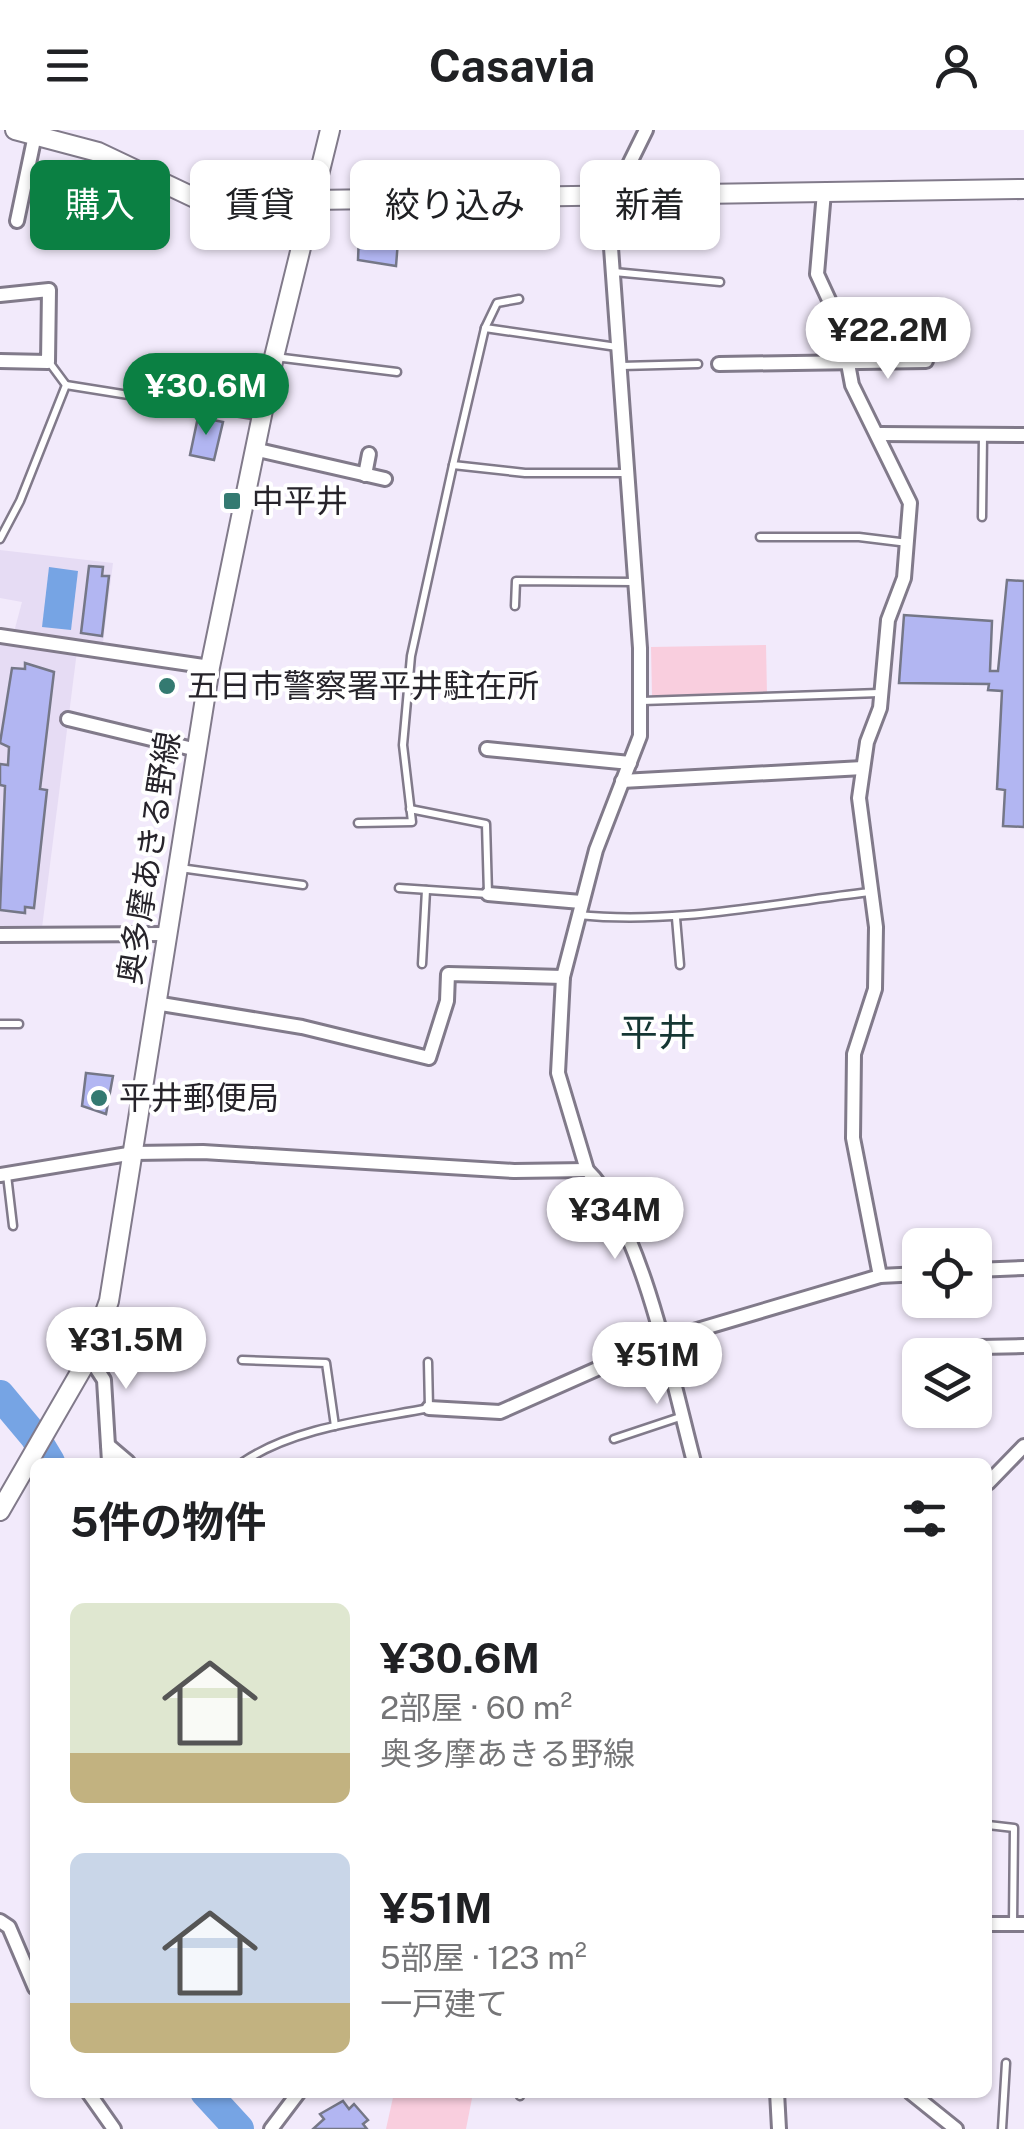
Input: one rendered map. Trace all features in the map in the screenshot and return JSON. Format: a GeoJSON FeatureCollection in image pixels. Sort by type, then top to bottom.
{"type":"FeatureCollection","features":[{"type":"Feature","properties":{"kind":"main road"},"geometry":{"type":"LineString","coordinates":[[15,130],[98,152],[190,195]]}},
{"type":"Feature","properties":{"kind":"main road","name":"奥多摩あきる野線"},"geometry":{"type":"LineString","coordinates":[[323,160],[330,130]]}},
{"type":"Feature","properties":{"kind":"main road"},"geometry":{"type":"LineString","coordinates":[[720,193],[1024,188]]}},
{"type":"Feature","properties":{"kind":"main road"},"geometry":{"type":"LineString","coordinates":[[330,200],[580,196]]}},
{"type":"Feature","properties":{"kind":"main road","name":"奥多摩あきる野線"},"geometry":{"type":"LineString","coordinates":[[31,1458],[89,1357],[113,1285],[175,867],[210,667],[299,250]]}},
{"type":"Feature","properties":{"kind":"main road","name":"奥多摩あきる野線"},"geometry":{"type":"LineString","coordinates":[[0,1510],[30,1460]]}},
{"type":"Feature","properties":{"kind":"street"},"geometry":{"type":"LineString","coordinates":[[631,160],[646,130]]}},
{"type":"Feature","properties":{"kind":"street"},"geometry":{"type":"LineString","coordinates":[[17,221],[35,135]]}},
{"type":"Feature","properties":{"kind":"street"},"geometry":{"type":"LineString","coordinates":[[824,192],[818,274],[841,326],[852,385],[909,495],[904,578],[888,620],[882,692],[859,798],[876,927],[874,989],[854,1054],[854,1138],[880,1276]]}},
{"type":"Feature","properties":{"kind":"street"},"geometry":{"type":"LineString","coordinates":[[611,250],[620,347],[640,736],[580,909],[563,977],[558,1073],[588,1170],[600,1182],[629,1237],[693,1458]]}},
{"type":"Feature","properties":{"kind":"street"},"geometry":{"type":"LineString","coordinates":[[0,296],[49,290],[48,362],[0,361]]}},
{"type":"Feature","properties":{"kind":"street"},"geometry":{"type":"LineString","coordinates":[[719,364],[926,362]]}},
{"type":"Feature","properties":{"kind":"street"},"geometry":{"type":"LineString","coordinates":[[880,434],[1024,435]]}},
{"type":"Feature","properties":{"kind":"street"},"geometry":{"type":"LineString","coordinates":[[254,449],[385,480]]}},
{"type":"Feature","properties":{"kind":"street"},"geometry":{"type":"LineString","coordinates":[[365,475],[369,454]]}},
{"type":"Feature","properties":{"kind":"street"},"geometry":{"type":"LineString","coordinates":[[0,636],[210,667]]}},
{"type":"Feature","properties":{"kind":"street"},"geometry":{"type":"LineString","coordinates":[[68,719],[196,750]]}},
{"type":"Feature","properties":{"kind":"street"},"geometry":{"type":"LineString","coordinates":[[487,749],[630,762]]}},
{"type":"Feature","properties":{"kind":"street"},"geometry":{"type":"LineString","coordinates":[[622,780],[863,768]]}},
{"type":"Feature","properties":{"kind":"street"},"geometry":{"type":"LineString","coordinates":[[488,894],[580,909]]}},
{"type":"Feature","properties":{"kind":"street"},"geometry":{"type":"LineString","coordinates":[[0,935],[166,934]]}},
{"type":"Feature","properties":{"kind":"street"},"geometry":{"type":"LineString","coordinates":[[156,1003],[302,1027],[428,1058],[447,1001],[448,974],[563,977]]}},
{"type":"Feature","properties":{"kind":"street"},"geometry":{"type":"LineString","coordinates":[[3,1174],[134,1153],[588,1170]]}},
{"type":"Feature","properties":{"kind":"street"},"geometry":{"type":"LineString","coordinates":[[992,1269],[1024,1268]]}},
{"type":"Feature","properties":{"kind":"street"},"geometry":{"type":"LineString","coordinates":[[428,1408],[500,1412],[660,1341],[880,1276],[902,1275]]}},
{"type":"Feature","properties":{"kind":"street"},"geometry":{"type":"LineString","coordinates":[[992,1347],[1024,1346]]}},
{"type":"Feature","properties":{"kind":"street"},"geometry":{"type":"LineString","coordinates":[[89,1357],[104,1380],[110,1458]]}},
{"type":"Feature","properties":{"kind":"street"},"geometry":{"type":"LineString","coordinates":[[108,1445],[123,1458]]}},
{"type":"Feature","properties":{"kind":"street"},"geometry":{"type":"LineString","coordinates":[[992,1479],[1024,1446]]}},
{"type":"Feature","properties":{"kind":"street"},"geometry":{"type":"LineString","coordinates":[[0,1921],[9,1927],[30,1976]]}},
{"type":"Feature","properties":{"kind":"street"},"geometry":{"type":"LineString","coordinates":[[992,1924],[1018,1924]]}},
{"type":"Feature","properties":{"kind":"street"},"geometry":{"type":"LineString","coordinates":[[92,2098],[114,2129]]}},
{"type":"Feature","properties":{"kind":"street"},"geometry":{"type":"LineString","coordinates":[[271,2129],[295,2098]]}},
{"type":"Feature","properties":{"kind":"street"},"geometry":{"type":"LineString","coordinates":[[777,2098],[779,2129]]}},
{"type":"Feature","properties":{"kind":"street"},"geometry":{"type":"LineString","coordinates":[[917,2098],[956,2129]]}},
{"type":"Feature","properties":{"kind":"lane"},"geometry":{"type":"LineString","coordinates":[[613,272],[720,282]]}},
{"type":"Feature","properties":{"kind":"lane"},"geometry":{"type":"LineString","coordinates":[[358,823],[412,822],[403,745],[411,656],[484,328],[497,302],[518,299]]}},
{"type":"Feature","properties":{"kind":"lane"},"geometry":{"type":"LineString","coordinates":[[484,328],[620,347]]}},
{"type":"Feature","properties":{"kind":"lane"},"geometry":{"type":"LineString","coordinates":[[274,357],[397,372]]}},
{"type":"Feature","properties":{"kind":"lane"},"geometry":{"type":"LineString","coordinates":[[48,362],[66,385],[261,416]]}},
{"type":"Feature","properties":{"kind":"lane"},"geometry":{"type":"LineString","coordinates":[[620,366],[698,364]]}},
{"type":"Feature","properties":{"kind":"lane"},"geometry":{"type":"LineString","coordinates":[[0,539],[20,500],[66,385]]}},
{"type":"Feature","properties":{"kind":"lane"},"geometry":{"type":"LineString","coordinates":[[982,517],[984,434]]}},
{"type":"Feature","properties":{"kind":"lane"},"geometry":{"type":"LineString","coordinates":[[452,464],[525,474],[626,472]]}},
{"type":"Feature","properties":{"kind":"lane"},"geometry":{"type":"LineString","coordinates":[[760,537],[858,536],[909,543]]}},
{"type":"Feature","properties":{"kind":"lane"},"geometry":{"type":"LineString","coordinates":[[515,606],[516,581],[634,582]]}},
{"type":"Feature","properties":{"kind":"lane"},"geometry":{"type":"LineString","coordinates":[[640,701],[882,692]]}},
{"type":"Feature","properties":{"kind":"lane"},"geometry":{"type":"LineString","coordinates":[[399,888],[488,894],[486,824],[410,809]]}},
{"type":"Feature","properties":{"kind":"lane"},"geometry":{"type":"LineString","coordinates":[[175,867],[302,886]]}},
{"type":"Feature","properties":{"kind":"lane"},"geometry":{"type":"LineString","coordinates":[[422,964],[426,890]]}},
{"type":"Feature","properties":{"kind":"lane"},"geometry":{"type":"LineString","coordinates":[[580,909],[631,920],[676,918],[870,892]]}},
{"type":"Feature","properties":{"kind":"lane"},"geometry":{"type":"LineString","coordinates":[[676,918],[680,965]]}},
{"type":"Feature","properties":{"kind":"lane"},"geometry":{"type":"LineString","coordinates":[[0,1024],[19,1024]]}},
{"type":"Feature","properties":{"kind":"lane"},"geometry":{"type":"LineString","coordinates":[[3,1174],[14,1226]]}},
{"type":"Feature","properties":{"kind":"lane"},"geometry":{"type":"LineString","coordinates":[[242,1360],[326,1362],[335,1426]]}},
{"type":"Feature","properties":{"kind":"lane"},"geometry":{"type":"LineString","coordinates":[[249,1458],[335,1426],[428,1408],[428,1362]]}},
{"type":"Feature","properties":{"kind":"lane"},"geometry":{"type":"LineString","coordinates":[[614,1439],[682,1417]]}},
{"type":"Feature","properties":{"kind":"lane"},"geometry":{"type":"LineString","coordinates":[[992,1825],[1014,1828],[1018,1924]]}},
{"type":"Feature","properties":{"kind":"lane"},"geometry":{"type":"LineString","coordinates":[[1002,2129],[1006,2063]]}},
{"type":"Feature","properties":{"kind":"shaded area"},"geometry":{"type":"Polygon","coordinates":[[[0,550],[113,563],[103,643],[14,632],[22,602],[0,598],[0,550]]]}},
{"type":"Feature","properties":{"kind":"shaded area"},"geometry":{"type":"Polygon","coordinates":[[[0,641],[77,651],[42,928],[0,930],[0,641]]]}},
{"type":"Feature","properties":{"kind":"shaded area"},"geometry":{"type":"Polygon","coordinates":[[[766,645],[767,694],[652,697],[651,647],[766,645]]]}},
{"type":"Feature","properties":{"kind":"shaded area"},"geometry":{"type":"Polygon","coordinates":[[[393,2098],[472,2098],[466,2129],[386,2129],[393,2098]]]}},
{"type":"Feature","properties":{"kind":"water"},"geometry":{"type":"Polygon","coordinates":[[[49,567],[78,571],[71,630],[42,627],[49,567]]]}},
{"type":"Feature","properties":{"kind":"building"},"geometry":{"type":"Polygon","coordinates":[[[358,250],[397,250],[396,266],[358,260],[358,250]]]}},
{"type":"Feature","properties":{"kind":"building"},"geometry":{"type":"Polygon","coordinates":[[[198,417],[223,422],[214,460],[190,455],[198,417]]]}},
{"type":"Feature","properties":{"kind":"building"},"geometry":{"type":"Polygon","coordinates":[[[89,566],[103,567],[102,576],[109,576],[102,636],[81,633],[89,566]]]}},
{"type":"Feature","properties":{"kind":"building"},"geometry":{"type":"Polygon","coordinates":[[[1007,580],[1024,581],[1024,827],[1003,826],[1005,790],[997,789],[1002,691],[988,690],[989,684],[899,683],[904,615],[992,621],[990,671],[998,671],[1007,580]]]}},
{"type":"Feature","properties":{"kind":"building"},"geometry":{"type":"Polygon","coordinates":[[[25,663],[54,672],[40,789],[47,790],[34,908],[25,907],[25,913],[0,910],[5,786],[0,785],[0,764],[8,765],[9,747],[0,743],[12,668],[25,669],[25,663]]]}},
{"type":"Feature","properties":{"kind":"building"},"geometry":{"type":"Polygon","coordinates":[[[86,1073],[113,1076],[106,1114],[82,1106],[86,1073]]]}},
{"type":"Feature","properties":{"kind":"building"},"geometry":{"type":"Polygon","coordinates":[[[343,2101],[349,2109],[354,2104],[368,2120],[363,2124],[367,2129],[313,2129],[324,2119],[320,2114],[343,2101]]]}},
{"type":"Feature","properties":{"kind":"waterway"},"geometry":{"type":"LineString","coordinates":[[0,1395],[48,1458]]}},
{"type":"Feature","properties":{"kind":"waterway"},"geometry":{"type":"LineString","coordinates":[[211,2098],[239,2129]]}},
{"type":"Feature","properties":{"kind":"place","name":"中平井"},"geometry":{"type":"Point","coordinates":[232,501]}},
{"type":"Feature","properties":{"kind":"place","name":"五日市警察署平井駐在所"},"geometry":{"type":"Point","coordinates":[167,686]}},
{"type":"Feature","properties":{"kind":"place","name":"平井郵便局"},"geometry":{"type":"Point","coordinates":[99,1098]}},
{"type":"Feature","properties":{"kind":"district","name":"平井"},"geometry":{"type":"Point","coordinates":[658,1033]}}]}
